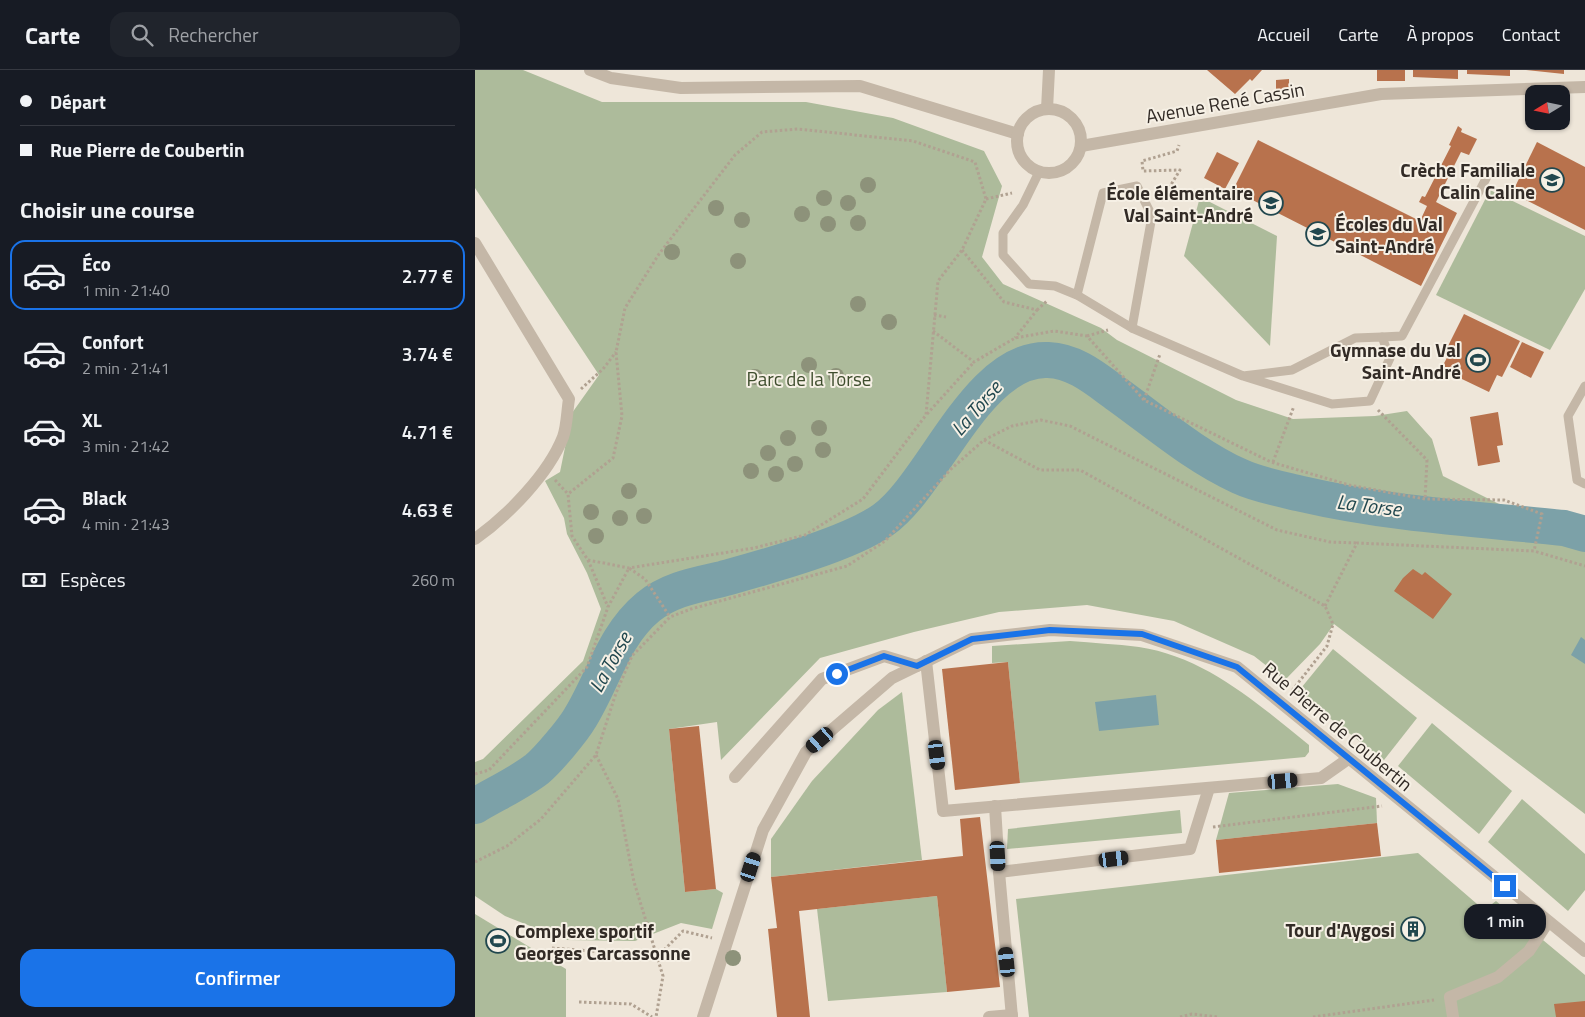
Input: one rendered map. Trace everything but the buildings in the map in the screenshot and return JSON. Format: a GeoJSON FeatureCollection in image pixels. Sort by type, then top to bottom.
{"type":"FeatureCollection","features":[{"type":"Feature","properties":{"kind":"street"},"geometry":{"type":"LineString","coordinates":[[590,70],[611,78],[681,88],[859,86],[1018,134]]}},
{"type":"Feature","properties":{"kind":"street"},"geometry":{"type":"LineString","coordinates":[[1047,109],[1049,70]]}},
{"type":"Feature","properties":{"kind":"street","name":"Avenue René Cassin"},"geometry":{"type":"LineString","coordinates":[[1081,146],[1381,94],[1585,87]]}},
{"type":"Feature","properties":{"kind":"street"},"geometry":{"type":"LineString","coordinates":[[1047,109],[1066,114],[1074,121],[1081,135],[1081,146],[1074,162],[1065,170],[1050,174],[1039,172],[1027,165],[1017,145],[1018,134],[1029,117],[1047,109]]}},
{"type":"Feature","properties":{"kind":"street"},"geometry":{"type":"LineString","coordinates":[[475,243],[569,399],[563,436],[545,470],[497,523],[475,539]]}},
{"type":"Feature","properties":{"kind":"street","name":"Rue Pierre de Coubertin"},"geometry":{"type":"LineString","coordinates":[[703,1017],[763,830],[806,752],[892,678],[972,639],[1050,630],[1142,634],[1237,667],[1283,702],[1348,759],[1585,951]]}},
{"type":"Feature","properties":{"kind":"street"},"geometry":{"type":"LineString","coordinates":[[735,777],[822,679],[884,656],[921,664],[943,811],[1321,778],[1348,759]]}},
{"type":"Feature","properties":{"kind":"street"},"geometry":{"type":"LineString","coordinates":[[999,872],[1190,849],[1209,788]]}},
{"type":"Feature","properties":{"kind":"street"},"geometry":{"type":"LineString","coordinates":[[989,1017],[1012,1016],[995,806]]}},
{"type":"Feature","properties":{"kind":"street"},"geometry":{"type":"LineString","coordinates":[[1453,1017],[1450,997],[1498,977],[1529,951],[1548,922]]}},
{"type":"Feature","properties":{"kind":"lane"},"geometry":{"type":"LineString","coordinates":[[1039,172],[1023,206],[1003,233],[1003,255],[1029,284],[1055,286],[1077,295],[1132,328],[1243,376],[1331,404],[1370,401],[1390,358],[1382,337]]}},
{"type":"Feature","properties":{"kind":"lane"},"geometry":{"type":"LineString","coordinates":[[1243,376],[1292,370],[1355,338],[1402,336],[1489,173]]}},
{"type":"Feature","properties":{"kind":"lane"},"geometry":{"type":"LineString","coordinates":[[1077,295],[1103,193],[1137,186],[1152,216],[1132,328]]}},
{"type":"Feature","properties":{"kind":"lane"},"geometry":{"type":"LineString","coordinates":[[1585,386],[1568,416],[1577,480],[1585,484]]}},
{"type":"Feature","properties":{"kind":"path"},"geometry":{"type":"LineString","coordinates":[[1152,216],[1179,170],[1143,172],[1142,161],[1177,151],[1185,128]]}},
{"type":"Feature","properties":{"kind":"path"},"geometry":{"type":"LineString","coordinates":[[608,607],[588,560],[571,536],[568,494],[613,458],[622,416],[617,352],[625,308],[659,254],[735,156],[762,132],[797,129],[913,141],[975,162],[986,199],[962,250],[938,281],[932,331],[926,415]]}},
{"type":"Feature","properties":{"kind":"path"},"geometry":{"type":"LineString","coordinates":[[986,199],[1031,189]]}},
{"type":"Feature","properties":{"kind":"path"},"geometry":{"type":"LineString","coordinates":[[962,250],[1005,302],[1037,310],[1015,338]]}},
{"type":"Feature","properties":{"kind":"path"},"geometry":{"type":"LineString","coordinates":[[934,316],[946,317]]}},
{"type":"Feature","properties":{"kind":"path"},"geometry":{"type":"LineString","coordinates":[[932,331],[974,362]]}},
{"type":"Feature","properties":{"kind":"path"},"geometry":{"type":"LineString","coordinates":[[588,560],[629,568],[754,548],[805,535],[863,499],[926,415],[974,362],[1015,338],[1054,331],[1087,336],[1144,400],[1273,462],[1349,485],[1425,499],[1504,500],[1542,514],[1534,551]]}},
{"type":"Feature","properties":{"kind":"path"},"geometry":{"type":"LineString","coordinates":[[1144,400],[1165,341]]}},
{"type":"Feature","properties":{"kind":"path"},"geometry":{"type":"LineString","coordinates":[[569,399],[603,370],[617,352]]}},
{"type":"Feature","properties":{"kind":"path"},"geometry":{"type":"LineString","coordinates":[[1273,462],[1298,394]]}},
{"type":"Feature","properties":{"kind":"path"},"geometry":{"type":"LineString","coordinates":[[1370,401],[1427,460],[1425,499]]}},
{"type":"Feature","properties":{"kind":"path"},"geometry":{"type":"LineString","coordinates":[[475,862],[507,846],[541,819],[596,755],[616,693],[633,656],[671,617],[691,609],[847,566],[885,541],[951,469],[984,440],[1012,426],[1041,420],[1070,426],[1277,530],[1330,542],[1534,551],[1585,566]]}},
{"type":"Feature","properties":{"kind":"path"},"geometry":{"type":"LineString","coordinates":[[984,440],[1040,470],[1080,470],[1325,606],[1333,624],[1327,646],[1283,702]]}},
{"type":"Feature","properties":{"kind":"path"},"geometry":{"type":"LineString","coordinates":[[1325,606],[1357,543]]}},
{"type":"Feature","properties":{"kind":"path"},"geometry":{"type":"LineString","coordinates":[[629,568],[645,579],[671,617]]}},
{"type":"Feature","properties":{"kind":"path"},"geometry":{"type":"LineString","coordinates":[[475,774],[489,770],[587,667],[608,607],[629,568]]}},
{"type":"Feature","properties":{"kind":"path"},"geometry":{"type":"LineString","coordinates":[[579,1002],[625,1002],[654,1017],[663,976],[634,882],[617,799],[596,755]]}},
{"type":"Feature","properties":{"kind":"path"},"geometry":{"type":"LineString","coordinates":[[1196,829],[1403,804]]}},
{"type":"Feature","properties":{"kind":"path"},"geometry":{"type":"LineString","coordinates":[[552,948],[658,956],[683,931],[727,941]]}},
{"type":"Feature","properties":{"kind":"path"},"geometry":{"type":"LineString","coordinates":[[1313,1017],[1450,997]]}},
{"type":"Feature","properties":{"kind":"path"},"geometry":{"type":"LineString","coordinates":[[1179,1017],[1192,1014],[1218,1017]]}},
{"type":"Feature","properties":{"kind":"green space","name":"Parc de la Torse"},"geometry":{"type":"Polygon","coordinates":[[[475,70],[523,70],[602,102],[806,102],[893,118],[984,151],[1002,186],[982,257],[1003,284],[1101,328],[1117,340],[1236,400],[1293,419],[1375,416],[1407,411],[1432,439],[1443,476],[1545,527],[1585,538],[1585,814],[1334,624],[1320,644],[1285,680],[1254,656],[1174,621],[1087,605],[999,612],[914,632],[820,658],[721,760],[717,722],[669,729],[685,892],[716,889],[723,893],[712,929],[681,923],[635,941],[566,940],[505,916],[475,896],[475,762],[483,759],[583,661],[601,609],[587,573],[567,534],[564,518],[545,481],[560,472],[572,413],[599,375],[475,188],[475,70]]]}},
{"type":"Feature","properties":{"kind":"green space"},"geometry":{"type":"Polygon","coordinates":[[[1490,190],[1585,236],[1585,289],[1550,350],[1436,295],[1490,190]]]}},
{"type":"Feature","properties":{"kind":"green space"},"geometry":{"type":"Polygon","coordinates":[[[1200,197],[1277,236],[1270,346],[1184,256],[1200,197]]]}},
{"type":"Feature","properties":{"kind":"green space"},"geometry":{"type":"Polygon","coordinates":[[[1070,641],[1139,647],[1163,652],[1187,661],[1230,684],[1309,745],[1309,752],[1305,757],[1020,783],[1008,662],[992,663],[992,646],[1070,641]]]}},
{"type":"Feature","properties":{"kind":"green space"},"geometry":{"type":"Polygon","coordinates":[[[1333,649],[1417,718],[1384,760],[1297,693],[1333,649]]]}},
{"type":"Feature","properties":{"kind":"green space"},"geometry":{"type":"Polygon","coordinates":[[[902,692],[922,860],[771,877],[771,839],[812,781],[878,710],[902,692]]]}},
{"type":"Feature","properties":{"kind":"green space"},"geometry":{"type":"Polygon","coordinates":[[[1432,723],[1512,791],[1479,834],[1398,766],[1432,723]]]}},
{"type":"Feature","properties":{"kind":"green space"},"geometry":{"type":"Polygon","coordinates":[[[1338,784],[1376,798],[1377,823],[1216,840],[1229,793],[1338,784]]]}},
{"type":"Feature","properties":{"kind":"green space"},"geometry":{"type":"Polygon","coordinates":[[[1522,799],[1585,854],[1585,890],[1568,911],[1488,842],[1522,799]]]}},
{"type":"Feature","properties":{"kind":"green space"},"geometry":{"type":"Polygon","coordinates":[[[1180,810],[1182,833],[1007,849],[1008,829],[1180,810]]]}},
{"type":"Feature","properties":{"kind":"green space"},"geometry":{"type":"Polygon","coordinates":[[[1418,853],[1484,910],[1496,901],[1585,975],[1585,1017],[1029,1017],[1016,899],[1418,853]]]}},
{"type":"Feature","properties":{"kind":"green space"},"geometry":{"type":"Polygon","coordinates":[[[937,896],[947,992],[828,1001],[817,909],[937,896]]]}},
{"type":"Feature","properties":{"kind":"green space","name":"Complexe sportif Georges Carcassonne"},"geometry":{"type":"Polygon","coordinates":[[[475,914],[566,969],[566,1017],[475,1017],[475,914]]]}},
{"type":"Feature","properties":{"kind":"water"},"geometry":{"type":"Polygon","coordinates":[[[1581,637],[1585,640],[1585,664],[1571,655],[1581,637]]]}},
{"type":"Feature","properties":{"kind":"water"},"geometry":{"type":"Polygon","coordinates":[[[1156,695],[1159,725],[1099,731],[1095,702],[1156,695]]]}},
{"type":"Feature","properties":{"kind":"waterway","name":"La Torse"},"geometry":{"type":"LineString","coordinates":[[475,806],[530,774],[554,752],[580,718],[626,631],[648,607],[665,596],[683,588],[722,579],[805,554],[849,538],[883,520],[902,503],[978,400],[999,379],[1023,365],[1048,360],[1058,361],[1077,368],[1094,378],[1207,459],[1239,476],[1262,484],[1334,501],[1433,515],[1564,528],[1585,534]]}},
{"type":"Feature","properties":{"kind":"place","name":"Crèche Familiale Calin Caline"},"geometry":{"type":"Point","coordinates":[1552,180]}},
{"type":"Feature","properties":{"kind":"place","name":"École élémentaire Val Saint-André"},"geometry":{"type":"Point","coordinates":[1271,203]}},
{"type":"Feature","properties":{"kind":"place","name":"Écoles du Val Saint-André"},"geometry":{"type":"Point","coordinates":[1318,234]}},
{"type":"Feature","properties":{"kind":"place","name":"Gymnase du Val Saint-André"},"geometry":{"type":"Point","coordinates":[1478,360]}},
{"type":"Feature","properties":{"kind":"place","name":"Tour d'Aygosi"},"geometry":{"type":"Point","coordinates":[1413,929]}},
{"type":"Feature","properties":{"kind":"place","name":"Complexe sportif Georges Carcassonne"},"geometry":{"type":"Point","coordinates":[498,941]}},
{"type":"Feature","properties":{"kind":"route"},"geometry":{"type":"LineString","coordinates":[[837,674],[884,656],[917,666],[972,639],[1050,630],[1142,634],[1237,667],[1283,702],[1333,747],[1505,886]]}}]}
